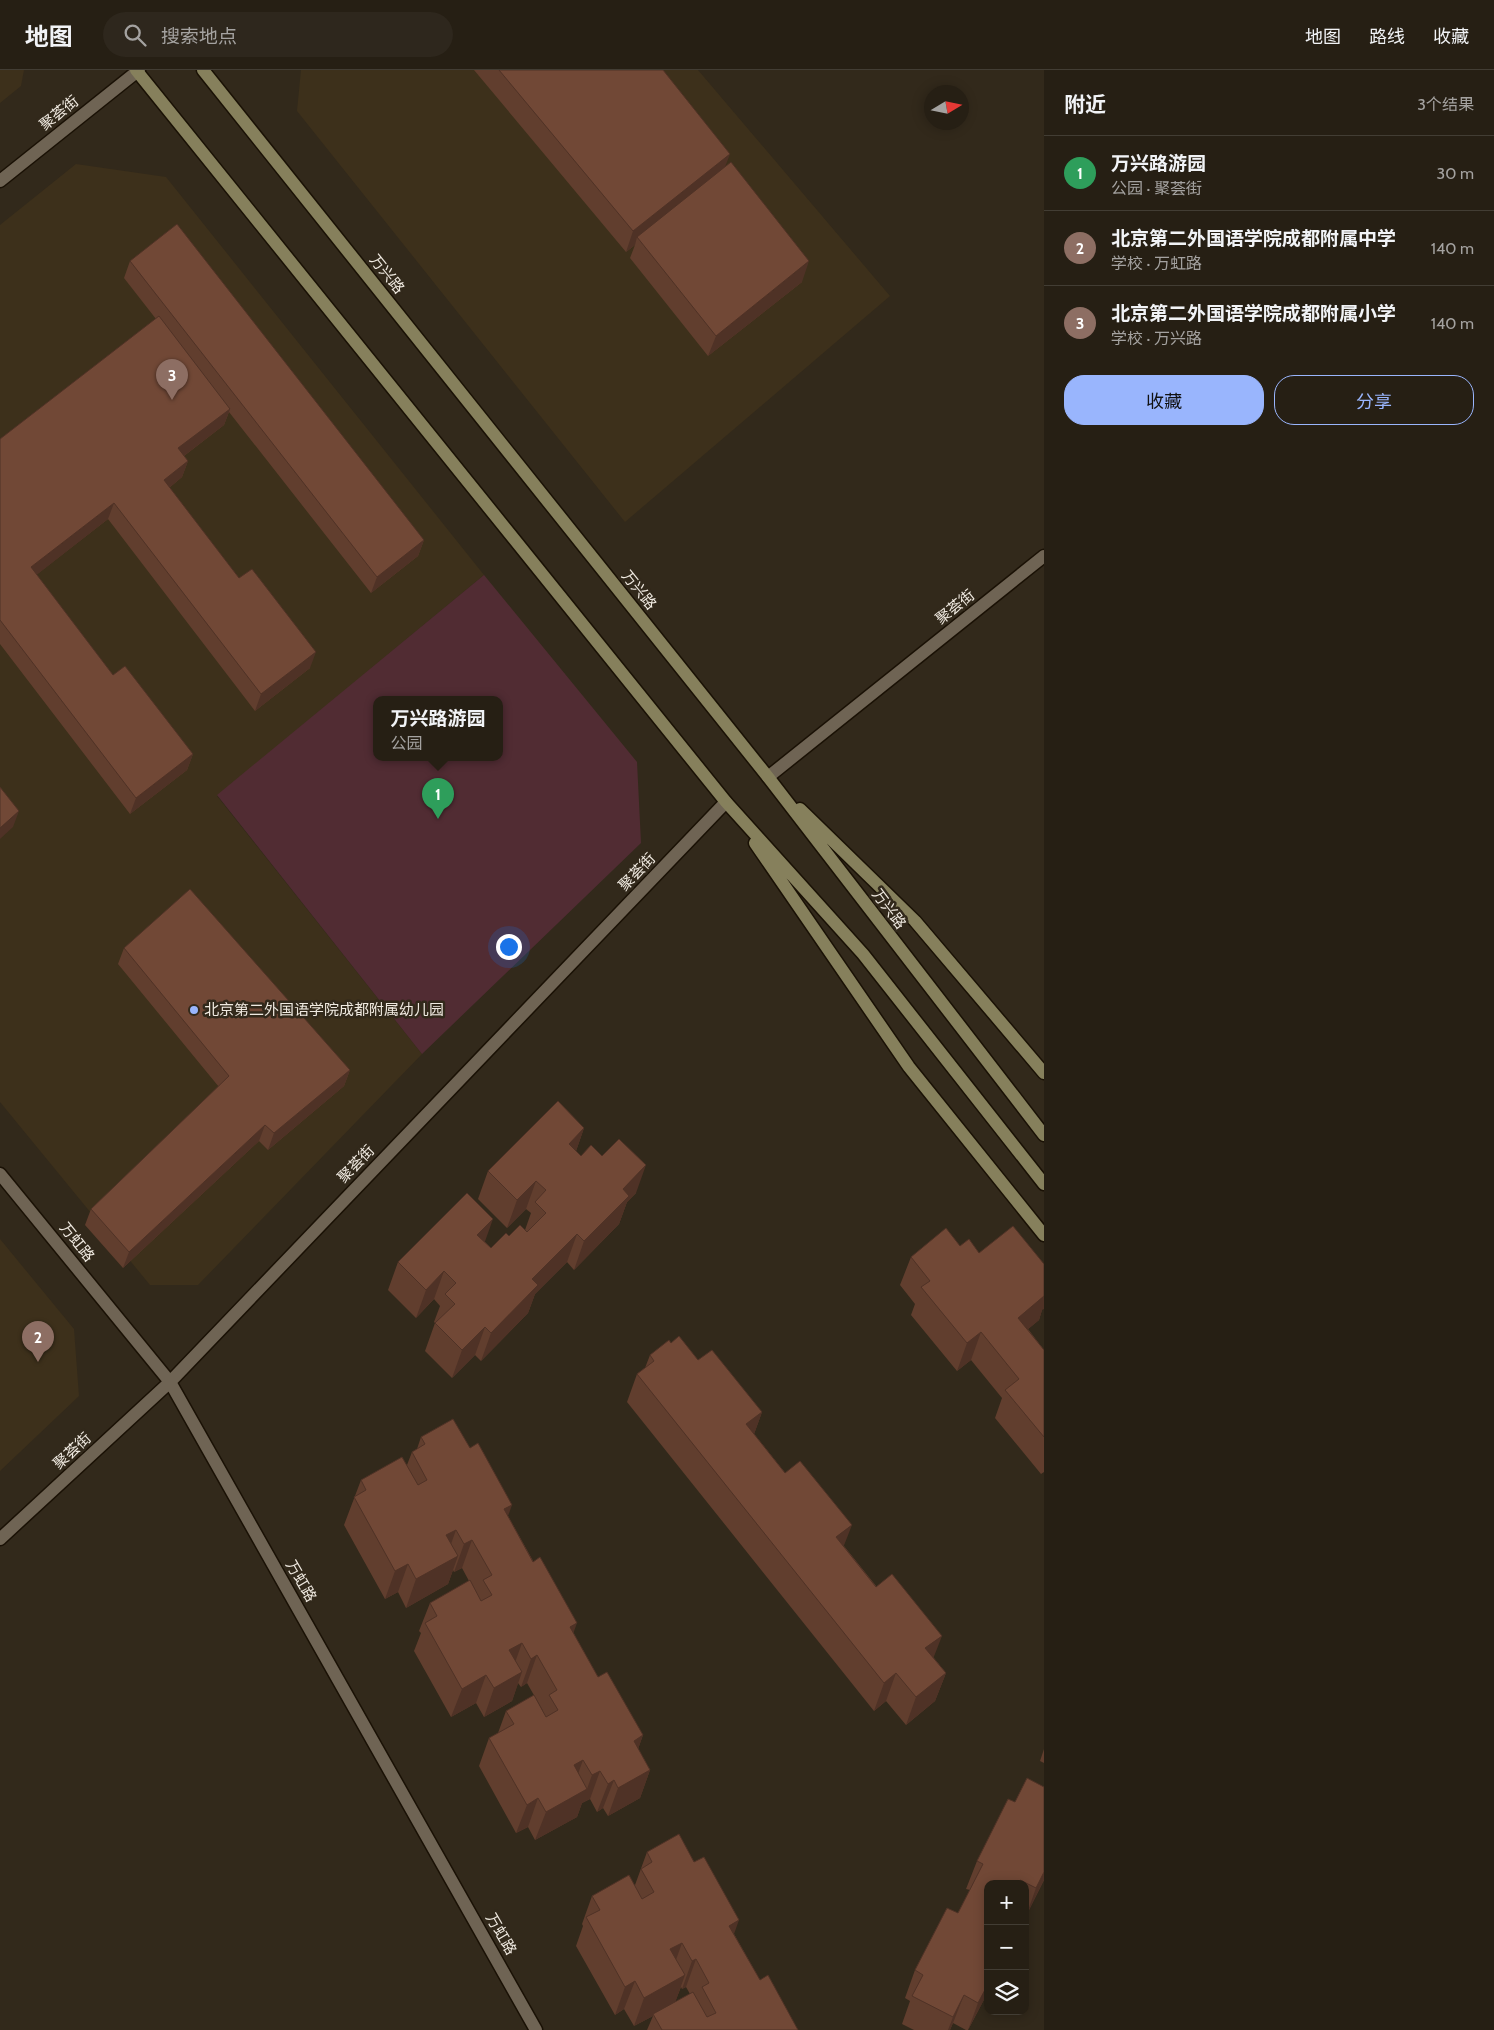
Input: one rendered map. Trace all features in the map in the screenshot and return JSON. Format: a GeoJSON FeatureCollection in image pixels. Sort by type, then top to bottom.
{"type":"FeatureCollection","features":[{"type":"Feature","properties":{"kind":"main road"},"geometry":{"type":"LineString","coordinates":[[137,70],[726,802],[863,954],[1044,1184]]}},
{"type":"Feature","properties":{"kind":"main road","name":"万兴路"},"geometry":{"type":"LineString","coordinates":[[203,70],[768,777],[1044,1135]]}},
{"type":"Feature","properties":{"kind":"main road"},"geometry":{"type":"LineString","coordinates":[[768,777],[915,921],[1044,1073]]}},
{"type":"Feature","properties":{"kind":"main road"},"geometry":{"type":"LineString","coordinates":[[726,802],[909,1067],[1044,1235]]}},
{"type":"Feature","properties":{"kind":"street","name":"聚荟街"},"geometry":{"type":"LineString","coordinates":[[0,181],[137,70]]}},
{"type":"Feature","properties":{"kind":"street","name":"聚荟街"},"geometry":{"type":"LineString","coordinates":[[768,777],[1044,556]]}},
{"type":"Feature","properties":{"kind":"street","name":"聚荟街"},"geometry":{"type":"LineString","coordinates":[[0,1539],[170,1382],[726,802]]}},
{"type":"Feature","properties":{"kind":"street","name":"万虹路"},"geometry":{"type":"LineString","coordinates":[[0,1174],[170,1382],[536,2030]]}},
{"type":"Feature","properties":{"kind":"shaded area"},"geometry":{"type":"Polygon","coordinates":[[[0,70],[24,70],[21,86],[0,103],[0,70]]]}},
{"type":"Feature","properties":{"kind":"shaded area"},"geometry":{"type":"Polygon","coordinates":[[[301,70],[698,70],[890,296],[625,522],[297,111],[301,70]]]}},
{"type":"Feature","properties":{"kind":"shaded area"},"geometry":{"type":"Polygon","coordinates":[[[76,164],[166,177],[484,575],[217,796],[422,1054],[198,1285],[150,1285],[0,1102],[0,225],[76,164]]]}},
{"type":"Feature","properties":{"kind":"shaded area"},"geometry":{"type":"Polygon","coordinates":[[[484,575],[637,762],[641,843],[422,1054],[217,795],[484,575]]]}},
{"type":"Feature","properties":{"kind":"shaded area"},"geometry":{"type":"Polygon","coordinates":[[[0,1239],[74,1329],[79,1396],[0,1471],[0,1239]]]}},
{"type":"Feature","properties":{"kind":"building"},"geometry":{"type":"Polygon","coordinates":[[[499,70],[663,70],[730,154],[633,231],[499,70]]]}},
{"type":"Feature","properties":{"kind":"building"},"geometry":{"type":"Polygon","coordinates":[[[731,162],[809,261],[716,336],[637,237],[731,162]]]}},
{"type":"Feature","properties":{"kind":"building"},"geometry":{"type":"Polygon","coordinates":[[[177,224],[424,540],[377,577],[130,261],[177,224]]]}},
{"type":"Feature","properties":{"kind":"building"},"geometry":{"type":"Polygon","coordinates":[[[159,316],[230,409],[178,448],[188,461],[164,480],[239,578],[252,569],[316,652],[261,694],[114,503],[31,567],[113,675],[125,666],[193,754],[136,798],[0,620],[0,439],[159,316]]]}},
{"type":"Feature","properties":{"kind":"building"},"geometry":{"type":"Polygon","coordinates":[[[0,787],[19,811],[0,828],[0,787]]]}},
{"type":"Feature","properties":{"kind":"building"},"geometry":{"type":"Polygon","coordinates":[[[190,889],[350,1070],[274,1133],[265,1125],[129,1252],[91,1209],[229,1076],[124,948],[190,889]]]}},
{"type":"Feature","properties":{"kind":"building"},"geometry":{"type":"Polygon","coordinates":[[[558,1101],[584,1128],[569,1144],[581,1156],[591,1145],[602,1156],[619,1139],[646,1165],[623,1189],[629,1196],[584,1241],[577,1234],[532,1279],[538,1285],[491,1333],[485,1327],[462,1350],[435,1323],[455,1304],[445,1294],[456,1283],[444,1271],[426,1290],[398,1262],[467,1193],[493,1219],[477,1235],[491,1248],[506,1233],[509,1236],[520,1225],[527,1232],[546,1213],[535,1202],[546,1190],[536,1181],[517,1200],[488,1171],[558,1101]]]}},
{"type":"Feature","properties":{"kind":"building"},"geometry":{"type":"Polygon","coordinates":[[[1013,1226],[1044,1264],[1044,1296],[1018,1318],[1044,1350],[1044,1437],[1005,1390],[1019,1379],[981,1332],[967,1343],[921,1287],[930,1281],[911,1257],[946,1228],[960,1246],[969,1239],[979,1253],[1013,1226]]]}},
{"type":"Feature","properties":{"kind":"building"},"geometry":{"type":"Polygon","coordinates":[[[679,1336],[698,1360],[712,1350],[762,1412],[746,1424],[785,1473],[800,1461],[852,1525],[836,1537],[876,1587],[892,1574],[942,1636],[925,1648],[946,1673],[916,1697],[896,1673],[884,1683],[637,1374],[654,1361],[650,1355],[669,1340],[671,1343],[679,1336]]]}},
{"type":"Feature","properties":{"kind":"building"},"geometry":{"type":"Polygon","coordinates":[[[453,1419],[470,1448],[478,1443],[512,1505],[504,1509],[533,1562],[540,1557],[577,1623],[570,1627],[598,1677],[607,1672],[643,1735],[634,1741],[650,1770],[618,1788],[614,1780],[608,1784],[600,1771],[592,1775],[583,1760],[574,1765],[587,1789],[546,1812],[538,1798],[527,1805],[489,1738],[514,1724],[506,1711],[534,1695],[546,1717],[558,1710],[549,1695],[557,1690],[537,1655],[531,1659],[522,1643],[509,1650],[522,1672],[494,1688],[486,1675],[462,1689],[425,1623],[437,1616],[430,1603],[470,1580],[481,1601],[492,1595],[483,1580],[492,1575],[472,1540],[464,1544],[456,1530],[446,1535],[458,1556],[416,1579],[408,1564],[395,1571],[354,1497],[366,1490],[361,1480],[402,1457],[418,1485],[427,1480],[412,1452],[425,1444],[421,1437],[453,1419]]]}},
{"type":"Feature","properties":{"kind":"building"},"geometry":{"type":"Polygon","coordinates":[[[1027,1778],[1044,1787],[1044,1872],[1036,1888],[1029,1884],[1029,1880],[984,1880],[984,1992],[978,2003],[964,1995],[953,2017],[912,1996],[923,1975],[915,1970],[947,1908],[958,1913],[983,1864],[977,1861],[1008,1799],[1015,1802],[1027,1778]]]}},
{"type":"Feature","properties":{"kind":"building"},"geometry":{"type":"Polygon","coordinates":[[[679,1834],[694,1862],[704,1857],[739,1920],[729,1926],[760,1980],[768,1975],[798,2030],[662,2030],[653,2014],[693,1992],[707,2017],[716,2013],[702,1987],[709,1983],[696,1959],[692,1961],[682,1943],[670,1949],[685,1975],[644,1998],[635,1981],[625,1987],[586,1917],[600,1910],[592,1896],[629,1875],[642,1899],[654,1892],[641,1869],[652,1862],[647,1852],[679,1834]]]}},
{"type":"Feature","properties":{"kind":"place","name":"北京第二外国语学院成都附属小学"},"geometry":{"type":"Point","coordinates":[172,400]}},
{"type":"Feature","properties":{"kind":"place","name":"万兴路游园"},"geometry":{"type":"Point","coordinates":[438,819]}},
{"type":"Feature","properties":{"kind":"place","name":"北京第二外国语学院成都附属幼儿园"},"geometry":{"type":"Point","coordinates":[194,1010]}},
{"type":"Feature","properties":{"kind":"place","name":"北京第二外国语学院成都附属中学"},"geometry":{"type":"Point","coordinates":[38,1362]}}]}
